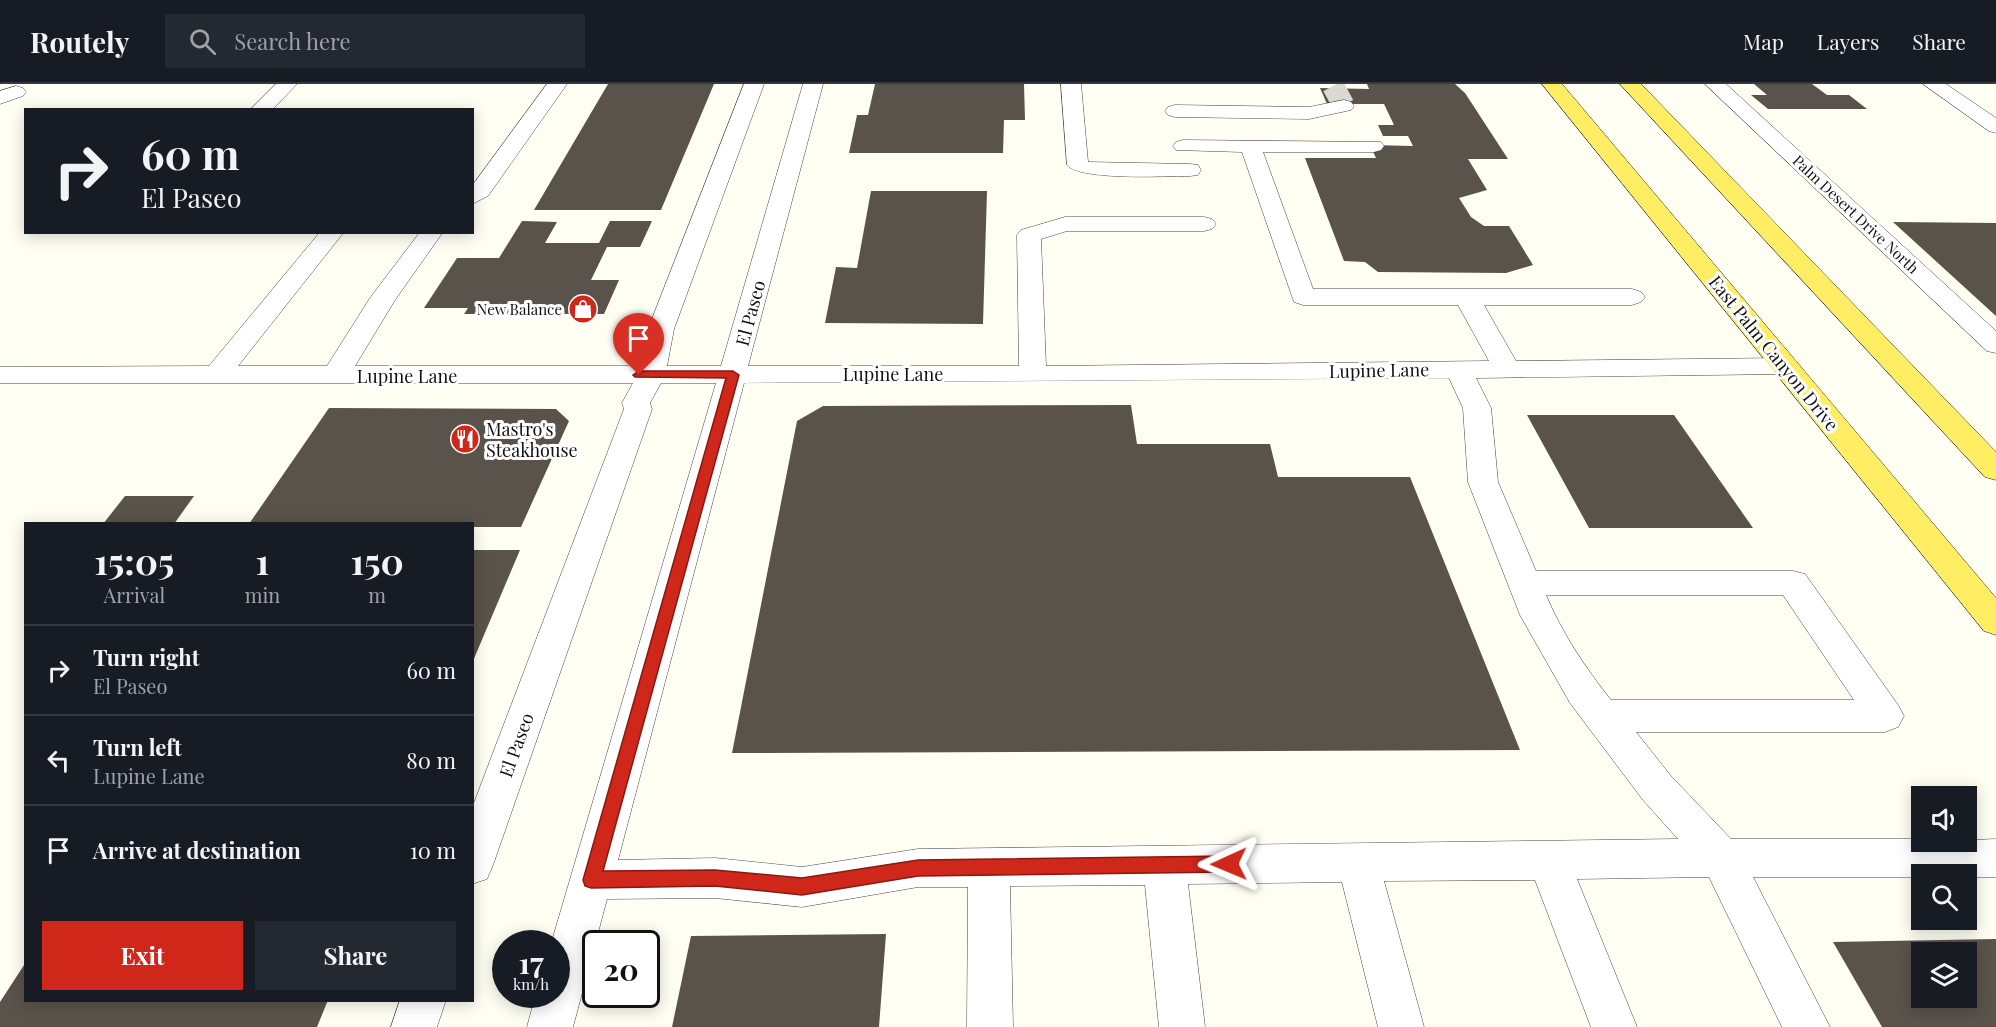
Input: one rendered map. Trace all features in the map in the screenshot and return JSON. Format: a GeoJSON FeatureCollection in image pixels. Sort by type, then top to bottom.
{"type":"FeatureCollection","features":[{"type":"Feature","properties":{"kind":"main road","name":"East Palm Canyon Drive"},"geometry":{"type":"LineString","coordinates":[[1552,84],[1996,622]]}},
{"type":"Feature","properties":{"kind":"main road"},"geometry":{"type":"LineString","coordinates":[[1630,84],[1996,470]]}},
{"type":"Feature","properties":{"kind":"street"},"geometry":{"type":"LineString","coordinates":[[262,108],[287,84]]}},
{"type":"Feature","properties":{"kind":"street"},"geometry":{"type":"LineString","coordinates":[[474,196],[480,191],[515,144],[557,84]]}},
{"type":"Feature","properties":{"kind":"street","name":"El Paseo"},"geometry":{"type":"LineString","coordinates":[[474,860],[638,410],[636,403],[651,375],[661,329],[754,84]]}},
{"type":"Feature","properties":{"kind":"street","name":"El Paseo"},"geometry":{"type":"LineString","coordinates":[[550,1027],[813,84]]}},
{"type":"Feature","properties":{"kind":"street"},"geometry":{"type":"LineString","coordinates":[[1071,84],[1078,165],[1088,169],[1190,170]]}},
{"type":"Feature","properties":{"kind":"street","name":"Palm Desert Drive North"},"geometry":{"type":"LineString","coordinates":[[1715,84],[1996,345]]}},
{"type":"Feature","properties":{"kind":"street"},"geometry":{"type":"LineString","coordinates":[[1933,84],[1996,127]]}},
{"type":"Feature","properties":{"kind":"street"},"geometry":{"type":"LineString","coordinates":[[1175,111],[1309,113],[1344,106]]}},
{"type":"Feature","properties":{"kind":"street"},"geometry":{"type":"LineString","coordinates":[[1183,146],[1374,146]]}},
{"type":"Feature","properties":{"kind":"street"},"geometry":{"type":"LineString","coordinates":[[1250,146],[1303,297],[1632,297]]}},
{"type":"Feature","properties":{"kind":"street"},"geometry":{"type":"LineString","coordinates":[[1033,374],[1029,235],[1065,224],[1204,224]]}},
{"type":"Feature","properties":{"kind":"street"},"geometry":{"type":"LineString","coordinates":[[217,375],[331,234]]}},
{"type":"Feature","properties":{"kind":"street"},"geometry":{"type":"LineString","coordinates":[[335,376],[383,298],[431,234]]}},
{"type":"Feature","properties":{"kind":"street"},"geometry":{"type":"LineString","coordinates":[[1467,297],[1507,369]]}},
{"type":"Feature","properties":{"kind":"street","name":"Lupine Lane"},"geometry":{"type":"LineString","coordinates":[[0,375],[1033,374],[1785,366]]}},
{"type":"Feature","properties":{"kind":"street"},"geometry":{"type":"LineString","coordinates":[[1459,370],[1477,408],[1483,482],[1537,615],[1583,692],[1658,788],[1721,858],[1807,1027]]}},
{"type":"Feature","properties":{"kind":"street"},"geometry":{"type":"LineString","coordinates":[[1524,583],[1793,583],[1885,716],[1602,716]]}},
{"type":"Feature","properties":{"kind":"street"},"geometry":{"type":"LineString","coordinates":[[591,880],[715,878],[802,887],[918,868],[1721,858],[1996,858]]}},
{"type":"Feature","properties":{"kind":"street"},"geometry":{"type":"LineString","coordinates":[[1548,860],[1614,1027]]}},
{"type":"Feature","properties":{"kind":"street"},"geometry":{"type":"LineString","coordinates":[[1358,863],[1401,1027]]}},
{"type":"Feature","properties":{"kind":"street"},"geometry":{"type":"LineString","coordinates":[[1164,864],[1182,1027]]}},
{"type":"Feature","properties":{"kind":"street"},"geometry":{"type":"LineString","coordinates":[[989,867],[990,1027]]}},
{"type":"Feature","properties":{"kind":"street"},"geometry":{"type":"LineString","coordinates":[[414,1027],[422,1002]]}},
{"type":"Feature","properties":{"kind":"building"},"geometry":{"type":"Polygon","coordinates":[[[608,84],[714,84],[661,210],[534,210],[608,84]]]}},
{"type":"Feature","properties":{"kind":"building"},"geometry":{"type":"Polygon","coordinates":[[[875,84],[1024,84],[1025,120],[1004,120],[1003,153],[849,153],[857,115],[868,115],[875,84]]]}},
{"type":"Feature","properties":{"kind":"building"},"geometry":{"type":"Polygon","coordinates":[[[1367,84],[1455,84],[1465,93],[1508,159],[1468,159],[1487,190],[1459,198],[1471,217],[1484,226],[1509,226],[1533,265],[1506,273],[1378,272],[1365,262],[1344,261],[1305,158],[1376,158],[1370,145],[1413,146],[1408,136],[1383,136],[1378,125],[1394,125],[1384,104],[1327,104],[1320,88],[1369,89],[1367,84]]]}},
{"type":"Feature","properties":{"kind":"building"},"geometry":{"type":"Polygon","coordinates":[[[1754,84],[1812,84],[1827,95],[1849,95],[1867,109],[1768,109],[1751,95],[1767,95],[1754,84]]]}},
{"type":"Feature","properties":{"kind":"building"},"geometry":{"type":"Polygon","coordinates":[[[871,191],[987,191],[983,324],[825,323],[836,267],[857,268],[871,191]]]}},
{"type":"Feature","properties":{"kind":"building"},"geometry":{"type":"Polygon","coordinates":[[[522,221],[557,222],[545,243],[599,243],[610,221],[652,221],[640,247],[607,247],[591,280],[619,280],[604,314],[464,314],[468,308],[424,308],[457,258],[499,258],[522,221]]]}},
{"type":"Feature","properties":{"kind":"building"},"geometry":{"type":"Polygon","coordinates":[[[1893,222],[1996,223],[1996,316],[1893,222]]]}},
{"type":"Feature","properties":{"kind":"building"},"geometry":{"type":"Polygon","coordinates":[[[1131,405],[1137,444],[1270,444],[1278,477],[1410,477],[1520,750],[732,753],[797,421],[823,406],[1131,405]]]}},
{"type":"Feature","properties":{"kind":"building"},"geometry":{"type":"Polygon","coordinates":[[[329,408],[556,409],[569,421],[521,527],[474,527],[474,522],[250,522],[329,408]]]}},
{"type":"Feature","properties":{"kind":"building"},"geometry":{"type":"Polygon","coordinates":[[[1527,415],[1674,415],[1753,528],[1589,528],[1527,415]]]}},
{"type":"Feature","properties":{"kind":"building"},"geometry":{"type":"Polygon","coordinates":[[[125,496],[194,496],[175,522],[105,522],[125,496]]]}},
{"type":"Feature","properties":{"kind":"building"},"geometry":{"type":"Polygon","coordinates":[[[474,550],[520,550],[474,659],[474,550]]]}},
{"type":"Feature","properties":{"kind":"building"},"geometry":{"type":"Polygon","coordinates":[[[886,934],[879,1027],[672,1027],[691,936],[886,934]]]}},
{"type":"Feature","properties":{"kind":"building"},"geometry":{"type":"Polygon","coordinates":[[[1996,939],[1996,1027],[1882,1027],[1833,942],[1996,939]]]}},
{"type":"Feature","properties":{"kind":"building"},"geometry":{"type":"Polygon","coordinates":[[[24,965],[24,1002],[327,1002],[317,1027],[0,1027],[0,1002],[24,965]]]}},
{"type":"Feature","properties":{"kind":"tunnel"},"geometry":{"type":"LineString","coordinates":[[1333,86],[1344,106]]}},
{"type":"Feature","properties":{"kind":"place","name":"New Balance"},"geometry":{"type":"Point","coordinates":[583,309]}},
{"type":"Feature","properties":{"kind":"place","name":"Mastro's Steakhouse"},"geometry":{"type":"Point","coordinates":[465,439]}},
{"type":"Feature","properties":{"kind":"route"},"geometry":{"type":"LineString","coordinates":[[639,375],[733,375],[591,880],[715,878],[802,887],[918,868],[1229,864]]}}]}
